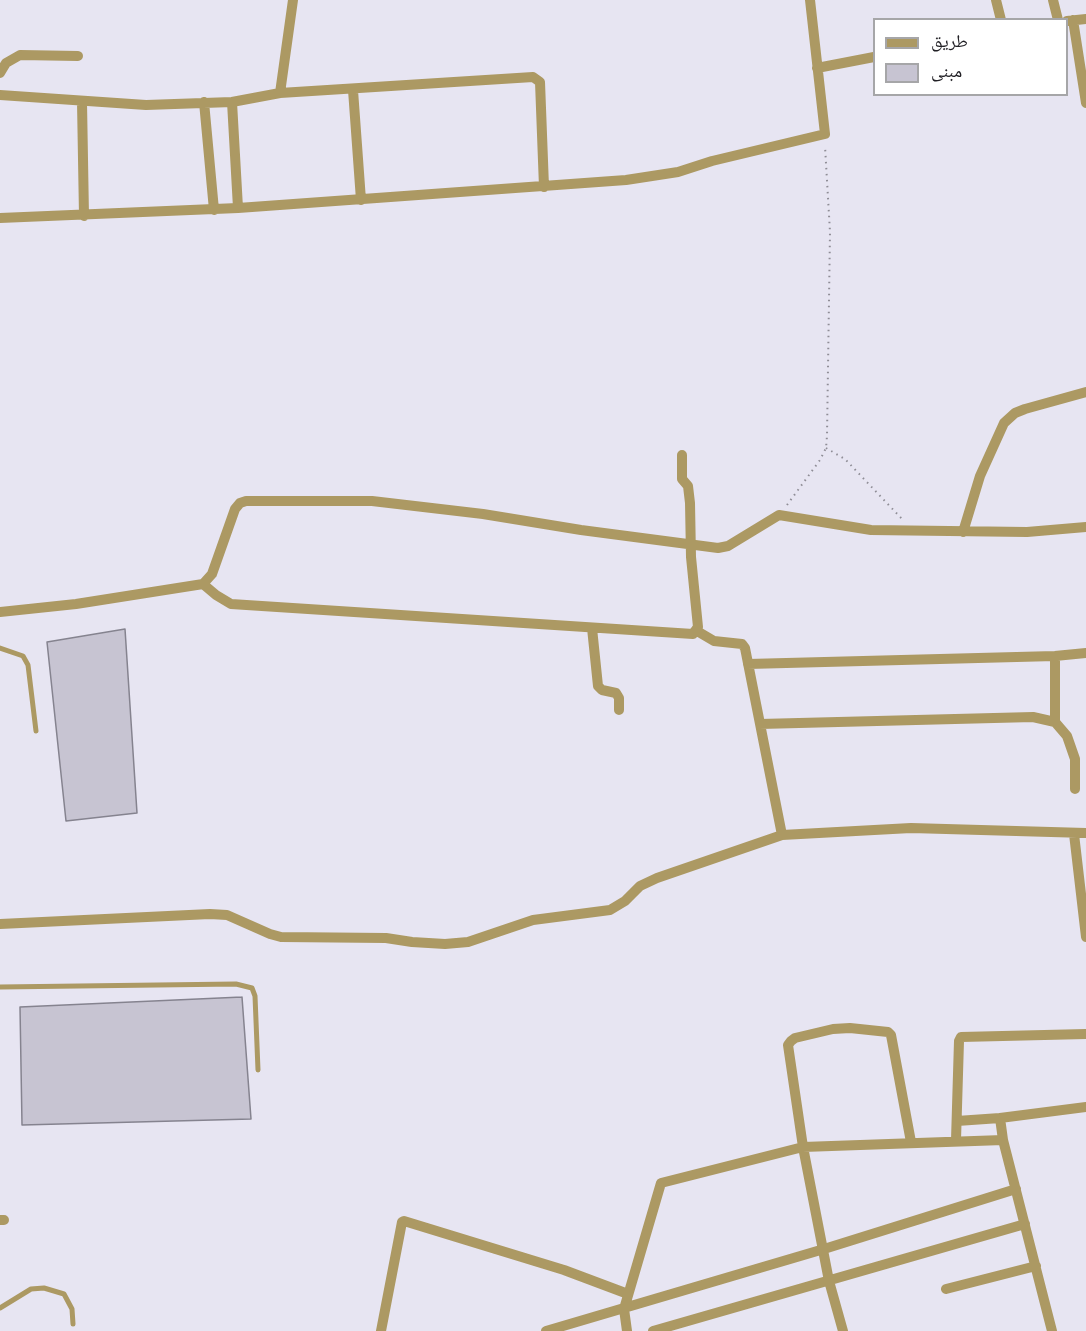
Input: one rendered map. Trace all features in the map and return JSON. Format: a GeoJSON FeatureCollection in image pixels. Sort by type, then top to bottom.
{"type":"FeatureCollection","features":[{"type":"Feature","properties":{"kind":"street"},"geometry":{"type":"LineString","coordinates":[[280,93],[293,0]]}},
{"type":"Feature","properties":{"kind":"street"},"geometry":{"type":"LineString","coordinates":[[0,219],[214,210],[626,180],[678,172],[712,161],[825,134],[810,0]]}},
{"type":"Feature","properties":{"kind":"street"},"geometry":{"type":"LineString","coordinates":[[996,0],[1000,18]]}},
{"type":"Feature","properties":{"kind":"street"},"geometry":{"type":"LineString","coordinates":[[1053,0],[1058,18]]}},
{"type":"Feature","properties":{"kind":"street"},"geometry":{"type":"LineString","coordinates":[[1086,19],[1070,21],[1086,102]]}},
{"type":"Feature","properties":{"kind":"street"},"geometry":{"type":"LineString","coordinates":[[0,73],[6,63],[20,54],[78,56]]}},
{"type":"Feature","properties":{"kind":"street"},"geometry":{"type":"LineString","coordinates":[[817,68],[873,57]]}},
{"type":"Feature","properties":{"kind":"street"},"geometry":{"type":"LineString","coordinates":[[0,95],[146,105],[232,102],[280,93],[533,77],[540,82],[544,187]]}},
{"type":"Feature","properties":{"kind":"street"},"geometry":{"type":"LineString","coordinates":[[353,90],[361,200]]}},
{"type":"Feature","properties":{"kind":"street"},"geometry":{"type":"LineString","coordinates":[[82,102],[84,216]]}},
{"type":"Feature","properties":{"kind":"street"},"geometry":{"type":"LineString","coordinates":[[204,102],[214,210]]}},
{"type":"Feature","properties":{"kind":"street"},"geometry":{"type":"LineString","coordinates":[[232,102],[238,208]]}},
{"type":"Feature","properties":{"kind":"street"},"geometry":{"type":"LineString","coordinates":[[963,532],[980,476],[1004,423],[1015,413],[1025,409],[1086,393]]}},
{"type":"Feature","properties":{"kind":"street"},"geometry":{"type":"LineString","coordinates":[[682,455],[682,479],[688,486],[697,632]]}},
{"type":"Feature","properties":{"kind":"street"},"geometry":{"type":"LineString","coordinates":[[0,612],[76,604],[203,584],[212,574],[235,509],[240,503],[246,501],[372,501],[483,514],[718,548],[728,546],[779,515],[871,530],[1027,532],[1086,527]]}},
{"type":"Feature","properties":{"kind":"street"},"geometry":{"type":"LineString","coordinates":[[203,584],[231,604],[689,634],[697,632],[714,640],[742,644],[745,648],[782,835]]}},
{"type":"Feature","properties":{"kind":"street"},"geometry":{"type":"LineString","coordinates":[[592,628],[598,686],[603,690],[616,693],[619,698],[619,710]]}},
{"type":"Feature","properties":{"kind":"street"},"geometry":{"type":"LineString","coordinates":[[748,664],[1055,656],[1086,653]]}},
{"type":"Feature","properties":{"kind":"street"},"geometry":{"type":"LineString","coordinates":[[1055,656],[1055,722]]}},
{"type":"Feature","properties":{"kind":"street"},"geometry":{"type":"LineString","coordinates":[[760,724],[1033,717],[1055,722],[1067,736],[1075,759],[1075,789]]}},
{"type":"Feature","properties":{"kind":"street"},"geometry":{"type":"LineString","coordinates":[[0,924],[210,914],[227,915],[281,937],[386,938],[445,944],[468,942],[533,920],[610,910],[625,901],[640,886],[657,878],[782,835],[911,828],[1086,833]]}},
{"type":"Feature","properties":{"kind":"street"},"geometry":{"type":"LineString","coordinates":[[1074,834],[1086,937]]}},
{"type":"Feature","properties":{"kind":"street"},"geometry":{"type":"LineString","coordinates":[[843,1331],[829,1281],[803,1147],[788,1045],[795,1038],[833,1029],[884,1030],[891,1035],[911,1142]]}},
{"type":"Feature","properties":{"kind":"street"},"geometry":{"type":"LineString","coordinates":[[956,1140],[959,1041],[961,1037],[1086,1034]]}},
{"type":"Feature","properties":{"kind":"street"},"geometry":{"type":"LineString","coordinates":[[957,1121],[1086,1107]]}},
{"type":"Feature","properties":{"kind":"street"},"geometry":{"type":"LineString","coordinates":[[1000,1118],[1003,1140],[1052,1331]]}},
{"type":"Feature","properties":{"kind":"street"},"geometry":{"type":"LineString","coordinates":[[627,1331],[624,1309],[661,1183],[803,1147],[1003,1140]]}},
{"type":"Feature","properties":{"kind":"street"},"geometry":{"type":"LineString","coordinates":[[546,1331],[824,1249],[1016,1189]]}},
{"type":"Feature","properties":{"kind":"street"},"geometry":{"type":"LineString","coordinates":[[381,1331],[404,1221],[564,1270],[628,1294]]}},
{"type":"Feature","properties":{"kind":"street"},"geometry":{"type":"LineString","coordinates":[[653,1331],[1025,1224]]}},
{"type":"Feature","properties":{"kind":"street"},"geometry":{"type":"LineString","coordinates":[[946,1289],[1036,1266]]}},
{"type":"Feature","properties":{"kind":"lane"},"geometry":{"type":"LineString","coordinates":[[0,648],[23,656],[28,665],[36,731]]}},
{"type":"Feature","properties":{"kind":"lane"},"geometry":{"type":"LineString","coordinates":[[0,987],[236,984],[252,988],[255,996],[258,1070]]}},
{"type":"Feature","properties":{"kind":"lane"},"geometry":{"type":"LineString","coordinates":[[0,1308],[31,1290],[44,1288],[64,1294],[72,1309],[73,1324]]}},
{"type":"Feature","properties":{"kind":"path"},"geometry":{"type":"LineString","coordinates":[[779,515],[820,460],[826,448],[828,436],[830,232],[825,134]]}},
{"type":"Feature","properties":{"kind":"path"},"geometry":{"type":"LineString","coordinates":[[826,448],[845,459],[894,510],[901,518],[904,531]]}},
{"type":"Feature","properties":{"kind":"building"},"geometry":{"type":"Polygon","coordinates":[[[125,629],[137,813],[66,821],[47,642],[125,629]]]}},
{"type":"Feature","properties":{"kind":"building"},"geometry":{"type":"Polygon","coordinates":[[[242,997],[251,1119],[22,1125],[20,1007],[242,997]]]}}]}
